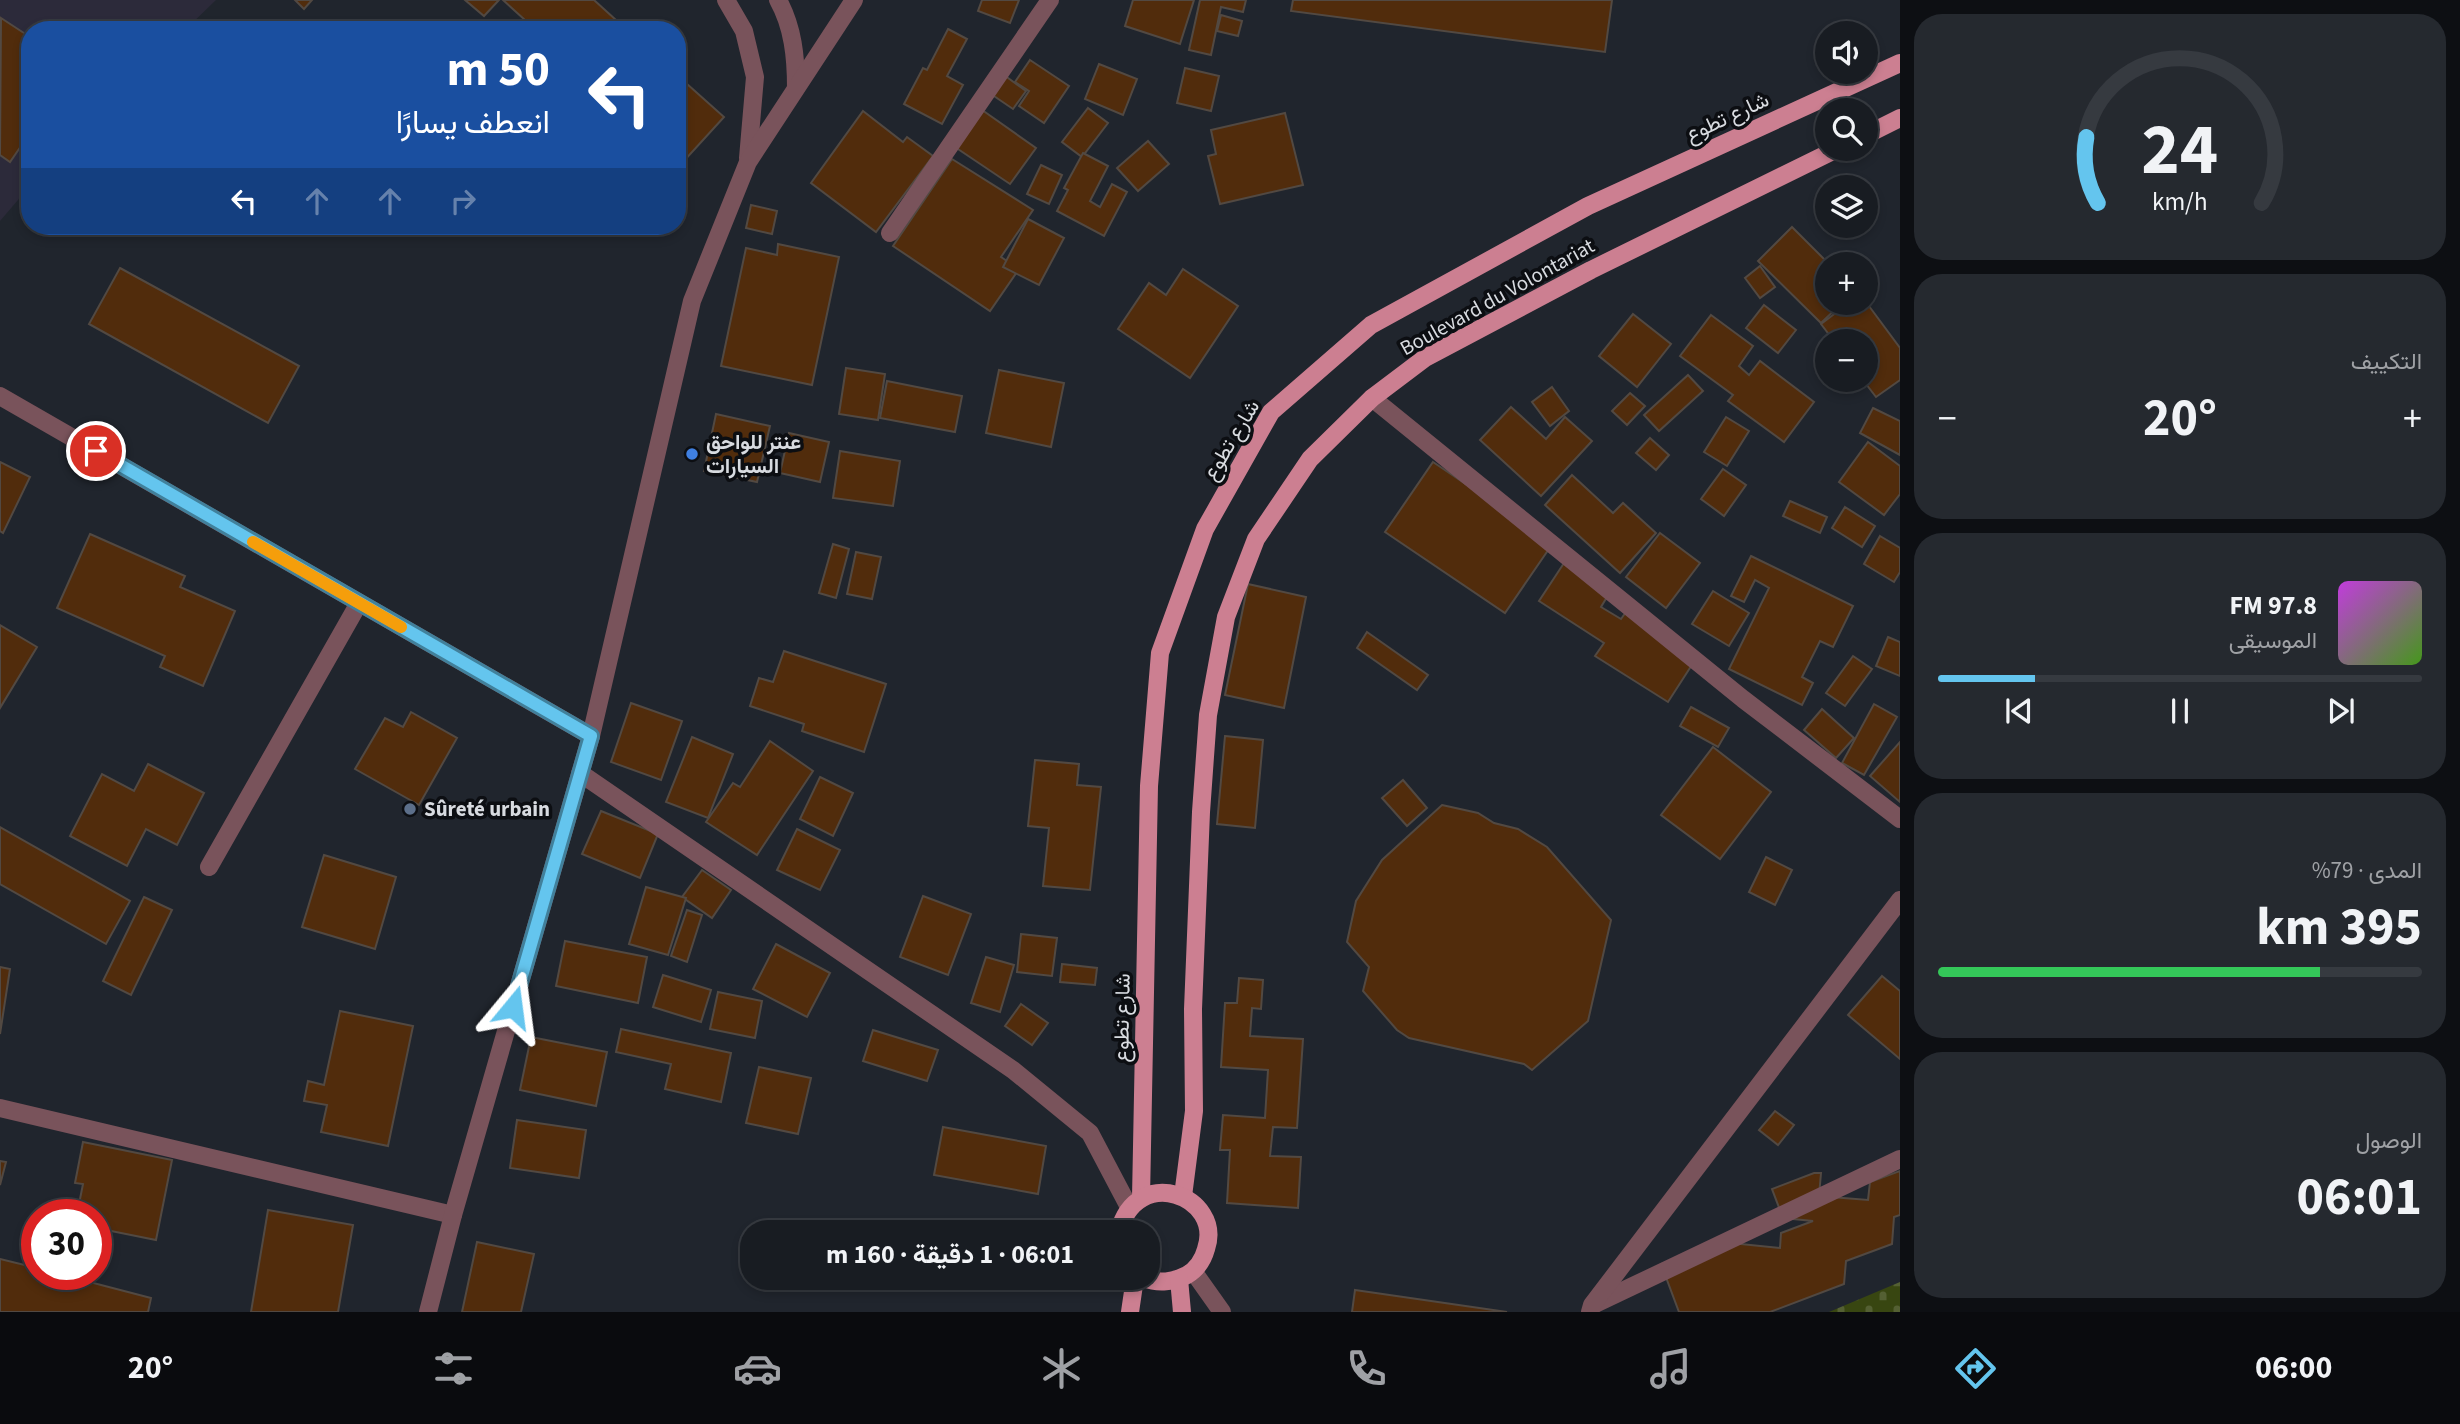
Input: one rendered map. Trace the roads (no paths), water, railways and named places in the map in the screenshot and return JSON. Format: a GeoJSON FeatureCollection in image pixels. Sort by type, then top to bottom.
{"type":"FeatureCollection","features":[{"type":"Feature","properties":{"kind":"main road","name":"شارع تطوع"},"geometry":{"type":"LineString","coordinates":[[1135,1203],[1149,786],[1160,653],[1205,529],[1271,412],[1371,326],[1587,206],[1900,63]]}},
{"type":"Feature","properties":{"kind":"main road"},"geometry":{"type":"LineString","coordinates":[[1878,129],[1900,118]]}},
{"type":"Feature","properties":{"kind":"main road","name":"Boulevard du Volontariat"},"geometry":{"type":"LineString","coordinates":[[1183,1196],[1194,1111],[1193,1009],[1208,715],[1226,617],[1256,539],[1310,459],[1372,398],[1425,358],[1591,270],[1815,160]]}},
{"type":"Feature","properties":{"kind":"main road"},"geometry":{"type":"LineString","coordinates":[[1122,1220],[1135,1203],[1154,1193],[1183,1196],[1195,1205],[1204,1217],[1208,1230],[1208,1245],[1202,1260],[1186,1275],[1160,1281]]}},
{"type":"Feature","properties":{"kind":"main road"},"geometry":{"type":"LineString","coordinates":[[1182,1312],[1186,1275]]}},
{"type":"Feature","properties":{"kind":"main road"},"geometry":{"type":"LineString","coordinates":[[1130,1312],[1133,1290]]}},
{"type":"Feature","properties":{"kind":"street"},"geometry":{"type":"LineString","coordinates":[[726,0],[744,32],[755,77],[748,162]]}},
{"type":"Feature","properties":{"kind":"street"},"geometry":{"type":"LineString","coordinates":[[778,0],[786,14],[796,58],[796,88]]}},
{"type":"Feature","properties":{"kind":"street"},"geometry":{"type":"LineString","coordinates":[[428,1312],[453,1215],[591,736],[692,301],[748,162],[854,0]]}},
{"type":"Feature","properties":{"kind":"street"},"geometry":{"type":"LineString","coordinates":[[890,233],[1050,0]]}},
{"type":"Feature","properties":{"kind":"street"},"geometry":{"type":"LineString","coordinates":[[0,396],[591,736]]}},
{"type":"Feature","properties":{"kind":"street"},"geometry":{"type":"LineString","coordinates":[[1372,398],[1743,699],[1900,820]]}},
{"type":"Feature","properties":{"kind":"street"},"geometry":{"type":"LineString","coordinates":[[209,867],[359,603]]}},
{"type":"Feature","properties":{"kind":"street"},"geometry":{"type":"LineString","coordinates":[[580,773],[1013,1070],[1090,1133],[1135,1203]]}},
{"type":"Feature","properties":{"kind":"street"},"geometry":{"type":"LineString","coordinates":[[1591,1309],[1900,900]]}},
{"type":"Feature","properties":{"kind":"street"},"geometry":{"type":"LineString","coordinates":[[0,1108],[453,1215]]}},
{"type":"Feature","properties":{"kind":"street"},"geometry":{"type":"LineString","coordinates":[[1591,1309],[1900,1158]]}},
{"type":"Feature","properties":{"kind":"street"},"geometry":{"type":"LineString","coordinates":[[1186,1275],[1222,1312]]}},
{"type":"Feature","properties":{"kind":"place","name":"عنتر للواحق السيارات"},"geometry":{"type":"Point","coordinates":[692,454]}},
{"type":"Feature","properties":{"kind":"place","name":"Sûreté urbain"},"geometry":{"type":"Point","coordinates":[410,809]}}]}
